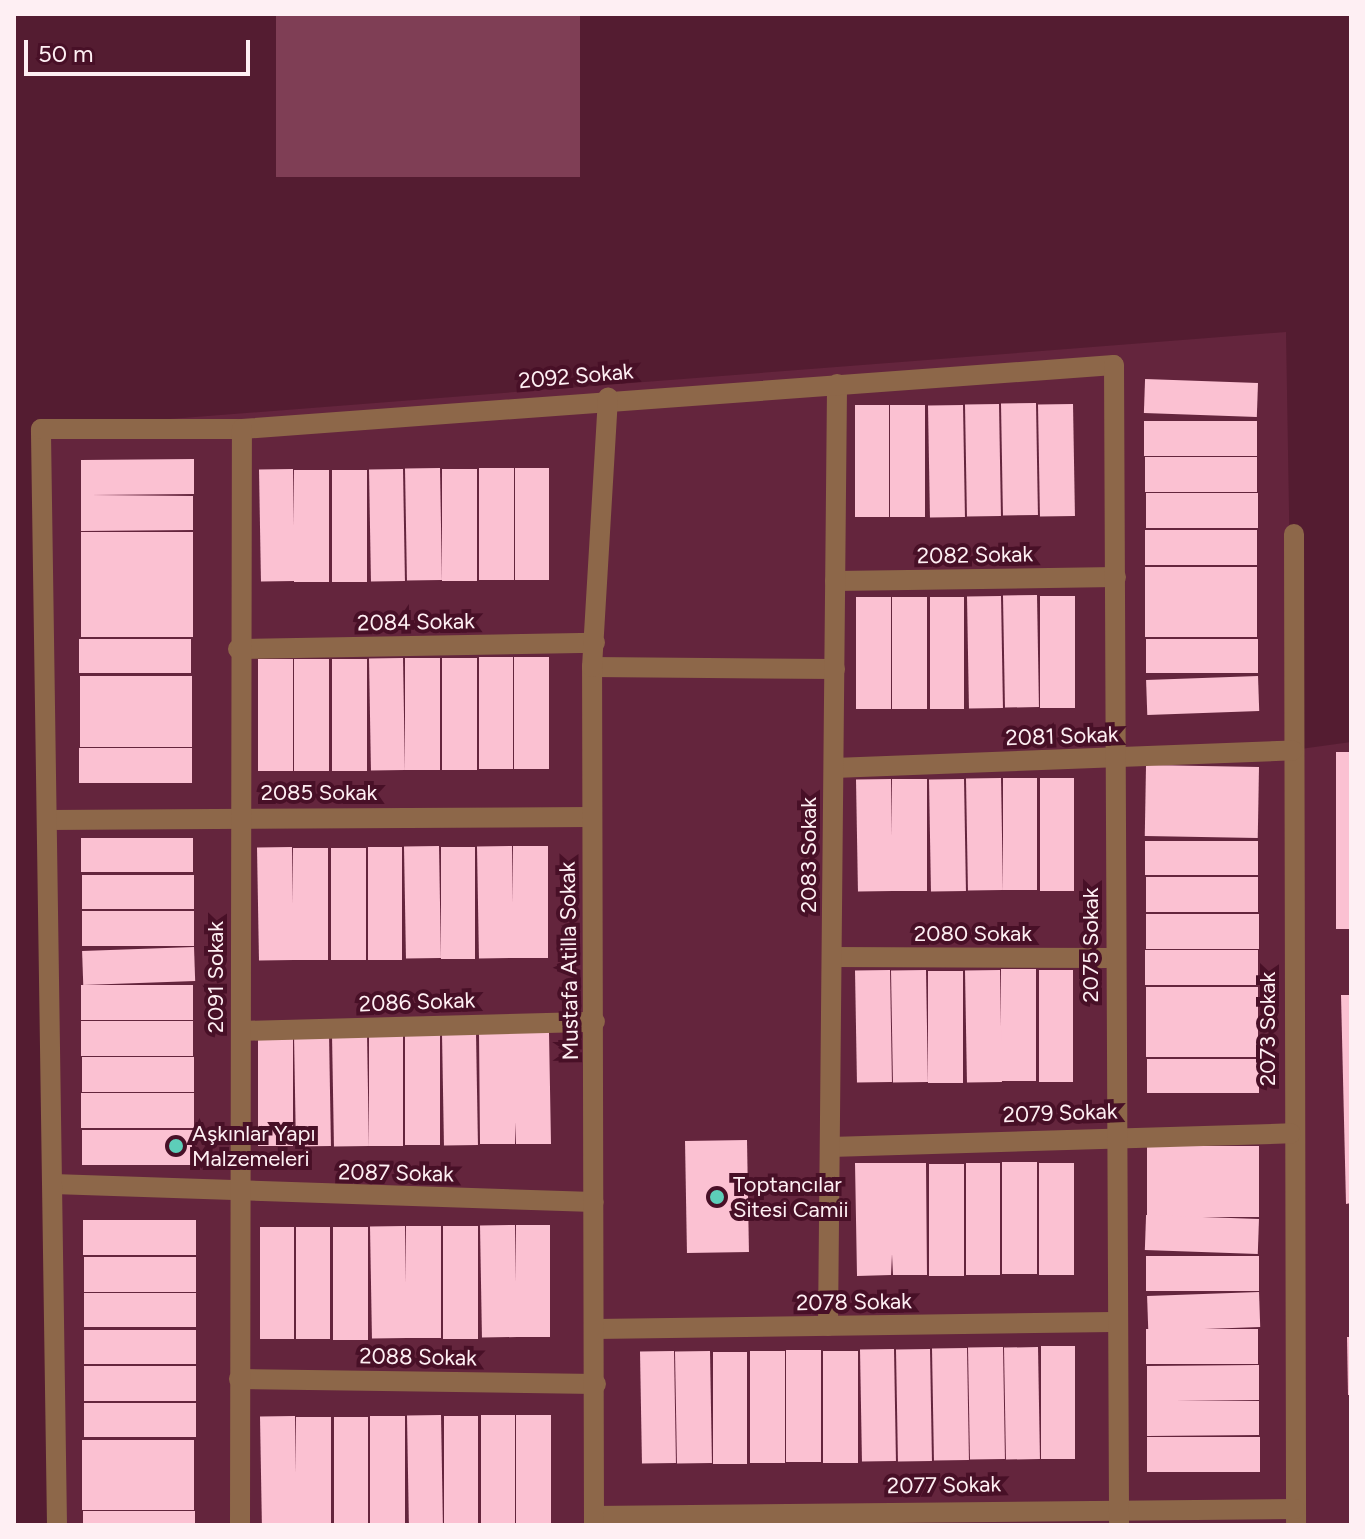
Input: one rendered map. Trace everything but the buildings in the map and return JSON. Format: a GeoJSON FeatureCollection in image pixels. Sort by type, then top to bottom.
{"type":"FeatureCollection","features":[{"type":"Feature","properties":{"kind":"street","name":"2092 Sokak"},"geometry":{"type":"LineString","coordinates":[[47,820],[41,429],[242,429],[608,397],[1114,365]]}},
{"type":"Feature","properties":{"kind":"street","name":"2075 Sokak"},"geometry":{"type":"LineString","coordinates":[[1114,365],[1116,1135],[1113,1322],[1119,1515]]}},
{"type":"Feature","properties":{"kind":"street","name":"2083 Sokak"},"geometry":{"type":"LineString","coordinates":[[828,1326],[837,384]]}},
{"type":"Feature","properties":{"kind":"street","name":"Mustafa Atilla Sokak"},"geometry":{"type":"LineString","coordinates":[[594,1521],[592,667],[608,397]]}},
{"type":"Feature","properties":{"kind":"street","name":"2091 Sokak"},"geometry":{"type":"LineString","coordinates":[[240,1525],[238,649],[242,429]]}},
{"type":"Feature","properties":{"kind":"street","name":"2073 Sokak"},"geometry":{"type":"LineString","coordinates":[[1294,534],[1291,1133],[1296,1517]]}},
{"type":"Feature","properties":{"kind":"street","name":"2082 Sokak"},"geometry":{"type":"LineString","coordinates":[[835,581],[1116,577]]}},
{"type":"Feature","properties":{"kind":"street","name":"2084 Sokak"},"geometry":{"type":"LineString","coordinates":[[238,649],[595,643]]}},
{"type":"Feature","properties":{"kind":"street"},"geometry":{"type":"LineString","coordinates":[[592,667],[835,669]]}},
{"type":"Feature","properties":{"kind":"street","name":"2081 Sokak"},"geometry":{"type":"LineString","coordinates":[[834,768],[1293,750]]}},
{"type":"Feature","properties":{"kind":"street","name":"2085 Sokak"},"geometry":{"type":"LineString","coordinates":[[47,820],[591,817]]}},
{"type":"Feature","properties":{"kind":"street"},"geometry":{"type":"LineString","coordinates":[[47,820],[57,1525]]}},
{"type":"Feature","properties":{"kind":"street","name":"2080 Sokak"},"geometry":{"type":"LineString","coordinates":[[832,957],[1115,958]]}},
{"type":"Feature","properties":{"kind":"street","name":"2086 Sokak"},"geometry":{"type":"LineString","coordinates":[[241,1031],[595,1022]]}},
{"type":"Feature","properties":{"kind":"street","name":"2079 Sokak"},"geometry":{"type":"LineString","coordinates":[[830,1147],[1116,1135],[1291,1133]]}},
{"type":"Feature","properties":{"kind":"street","name":"2087 Sokak"},"geometry":{"type":"LineString","coordinates":[[53,1184],[241,1193],[594,1202]]}},
{"type":"Feature","properties":{"kind":"street","name":"2078 Sokak"},"geometry":{"type":"LineString","coordinates":[[595,1329],[1113,1322]]}},
{"type":"Feature","properties":{"kind":"street","name":"2088 Sokak"},"geometry":{"type":"LineString","coordinates":[[239,1379],[596,1384]]}},
{"type":"Feature","properties":{"kind":"street","name":"2077 Sokak"},"geometry":{"type":"LineString","coordinates":[[594,1521],[1119,1515],[1296,1517]]}},
{"type":"Feature","properties":{"kind":"shaded area"},"geometry":{"type":"Polygon","coordinates":[[[276,14],[580,14],[580,177],[276,177],[276,14]]]}},
{"type":"Feature","properties":{"kind":"shaded area"},"geometry":{"type":"Polygon","coordinates":[[[1286,332],[1293,750],[1351,742],[1351,1525],[57,1525],[41,429],[1286,332]]]}},
{"type":"Feature","properties":{"kind":"place","name":"Aşkınlar Yapı Malzemeleri"},"geometry":{"type":"Point","coordinates":[176,1146]}},
{"type":"Feature","properties":{"kind":"place","name":"Toptancılar Sitesi Camii"},"geometry":{"type":"Point","coordinates":[717,1197]}}]}
